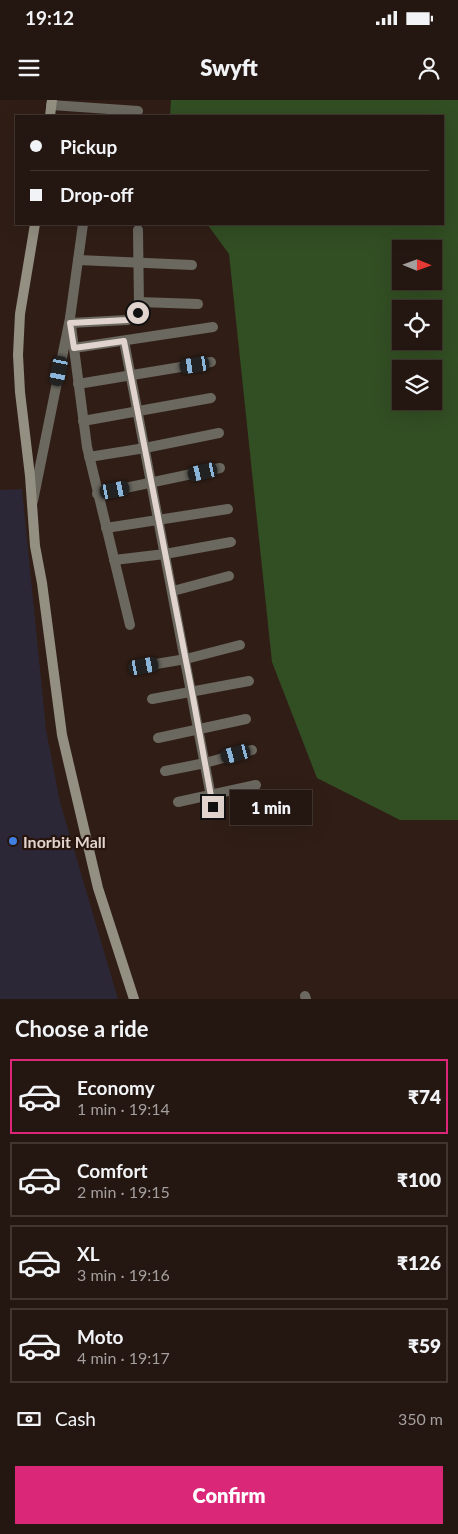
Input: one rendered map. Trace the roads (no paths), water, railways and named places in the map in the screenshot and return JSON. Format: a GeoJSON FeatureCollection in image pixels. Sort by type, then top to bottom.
{"type":"FeatureCollection","features":[{"type":"Feature","properties":{"kind":"main road"},"geometry":{"type":"LineString","coordinates":[[35,225],[20,314],[18,355],[20,392],[29,461],[35,546],[42,583],[62,735],[98,888],[134,999]]}},
{"type":"Feature","properties":{"kind":"street"},"geometry":{"type":"LineString","coordinates":[[52,103],[75,103],[138,111]]}},
{"type":"Feature","properties":{"kind":"street"},"geometry":{"type":"LineString","coordinates":[[32,505],[70,320],[83,225]]}},
{"type":"Feature","properties":{"kind":"street"},"geometry":{"type":"LineString","coordinates":[[70,320],[133,319],[138,313],[138,230]]}},
{"type":"Feature","properties":{"kind":"street"},"geometry":{"type":"LineString","coordinates":[[78,260],[192,265]]}},
{"type":"Feature","properties":{"kind":"street"},"geometry":{"type":"LineString","coordinates":[[139,302],[198,304]]}},
{"type":"Feature","properties":{"kind":"street"},"geometry":{"type":"LineString","coordinates":[[70,320],[89,457],[130,625]]}},
{"type":"Feature","properties":{"kind":"street"},"geometry":{"type":"LineString","coordinates":[[74,348],[213,327]]}},
{"type":"Feature","properties":{"kind":"street"},"geometry":{"type":"LineString","coordinates":[[124,341],[213,807]]}},
{"type":"Feature","properties":{"kind":"street"},"geometry":{"type":"LineString","coordinates":[[78,384],[211,362]]}},
{"type":"Feature","properties":{"kind":"street"},"geometry":{"type":"LineString","coordinates":[[83,421],[211,398]]}},
{"type":"Feature","properties":{"kind":"street"},"geometry":{"type":"LineString","coordinates":[[89,457],[219,433]]}},
{"type":"Feature","properties":{"kind":"street"},"geometry":{"type":"LineString","coordinates":[[97,494],[220,468]]}},
{"type":"Feature","properties":{"kind":"street"},"geometry":{"type":"LineString","coordinates":[[106,528],[228,509]]}},
{"type":"Feature","properties":{"kind":"street"},"geometry":{"type":"LineString","coordinates":[[114,560],[165,554],[231,542]]}},
{"type":"Feature","properties":{"kind":"street"},"geometry":{"type":"LineString","coordinates":[[173,591],[229,576]]}},
{"type":"Feature","properties":{"kind":"street"},"geometry":{"type":"LineString","coordinates":[[144,666],[186,659],[240,645]]}},
{"type":"Feature","properties":{"kind":"street"},"geometry":{"type":"LineString","coordinates":[[152,699],[249,681]]}},
{"type":"Feature","properties":{"kind":"street"},"geometry":{"type":"LineString","coordinates":[[158,738],[246,719]]}},
{"type":"Feature","properties":{"kind":"street"},"geometry":{"type":"LineString","coordinates":[[165,771],[205,763],[252,750]]}},
{"type":"Feature","properties":{"kind":"street"},"geometry":{"type":"LineString","coordinates":[[178,802],[256,785]]}},
{"type":"Feature","properties":{"kind":"place","name":"Inorbit Mall"},"geometry":{"type":"Point","coordinates":[13,841]}}]}
